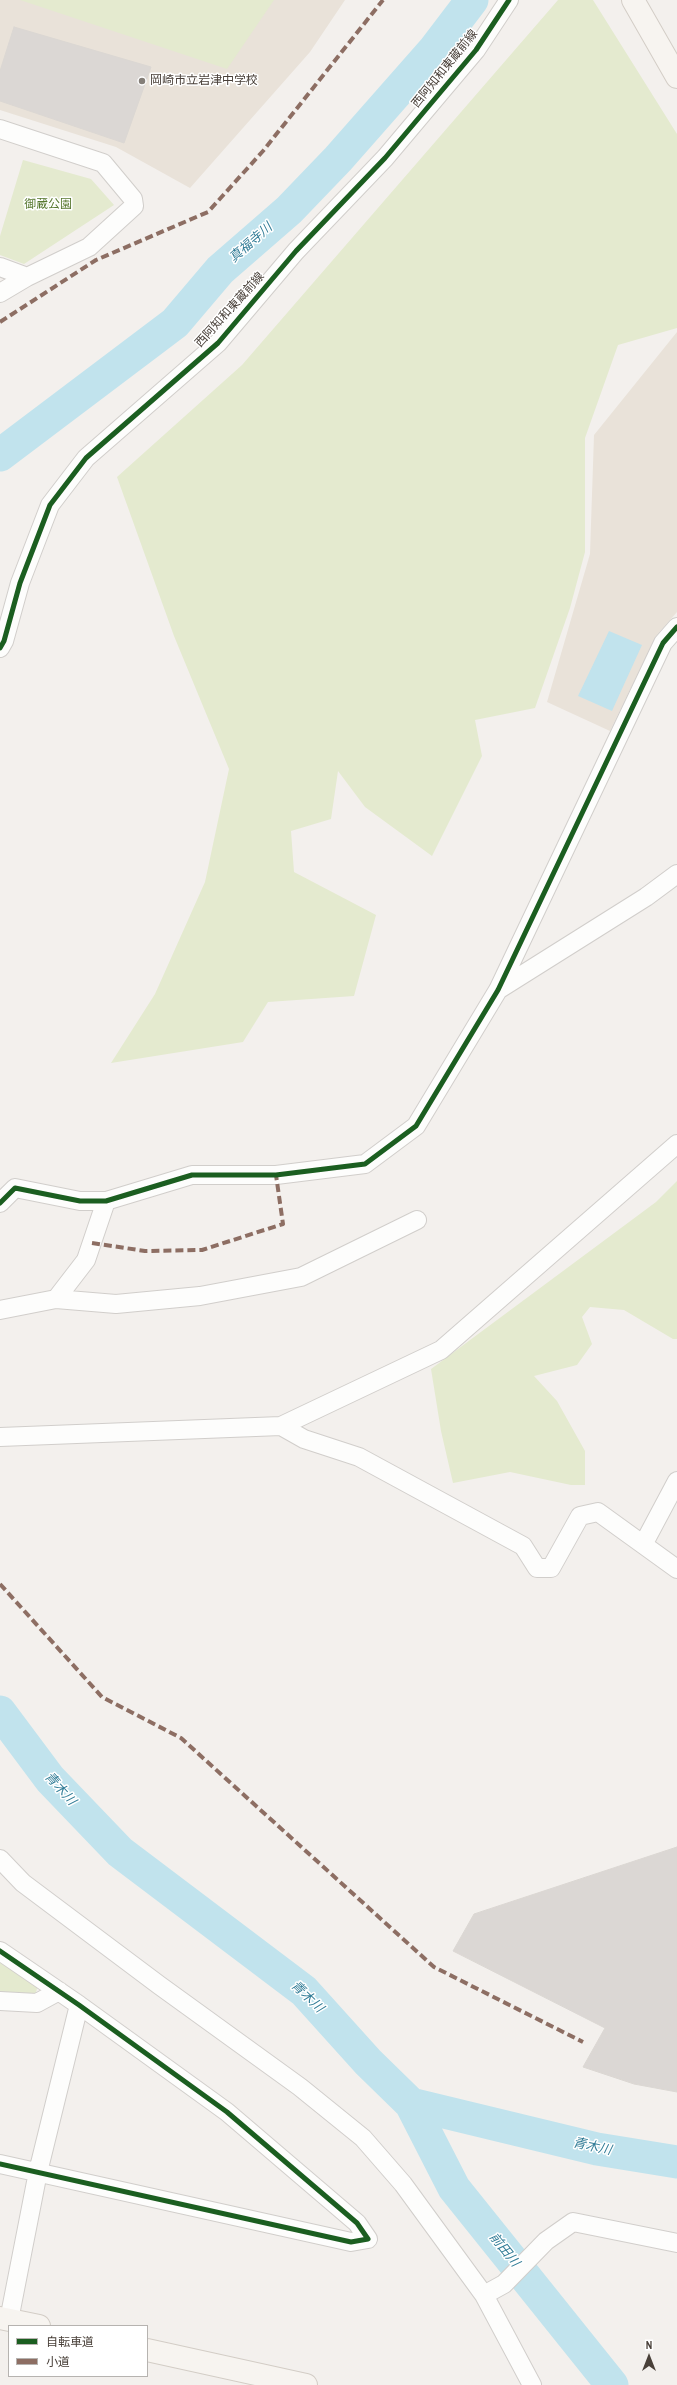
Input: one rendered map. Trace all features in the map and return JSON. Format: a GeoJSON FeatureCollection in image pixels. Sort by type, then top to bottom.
{"type":"FeatureCollection","features":[{"type":"Feature","properties":{"kind":"street","name":"西阿知和東蔵前線"},"geometry":{"type":"LineString","coordinates":[[0,648],[4,641],[20,583],[50,505],[86,458],[218,342],[296,251],[385,158],[476,50],[509,0]]}},
{"type":"Feature","properties":{"kind":"street"},"geometry":{"type":"LineString","coordinates":[[633,0],[677,77]]}},
{"type":"Feature","properties":{"kind":"street"},"geometry":{"type":"LineString","coordinates":[[0,129],[103,163],[133,199],[134,206],[130,212],[89,247],[27,277],[0,293]]}},
{"type":"Feature","properties":{"kind":"street"},"geometry":{"type":"LineString","coordinates":[[0,267],[27,277]]}},
{"type":"Feature","properties":{"kind":"street"},"geometry":{"type":"LineString","coordinates":[[0,1203],[15,1188],[80,1201],[106,1201],[192,1175],[276,1175],[365,1164],[416,1126],[498,990],[663,643],[677,627]]}},
{"type":"Feature","properties":{"kind":"street"},"geometry":{"type":"LineString","coordinates":[[498,990],[646,897],[677,874]]}},
{"type":"Feature","properties":{"kind":"street"},"geometry":{"type":"LineString","coordinates":[[0,1437],[281,1426],[441,1350],[677,1144]]}},
{"type":"Feature","properties":{"kind":"street"},"geometry":{"type":"LineString","coordinates":[[56,1299],[86,1260],[106,1201]]}},
{"type":"Feature","properties":{"kind":"street"},"geometry":{"type":"LineString","coordinates":[[0,1310],[56,1299],[116,1304],[200,1296],[301,1277],[417,1220]]}},
{"type":"Feature","properties":{"kind":"street"},"geometry":{"type":"LineString","coordinates":[[281,1426],[304,1439],[359,1457],[523,1546],[537,1568],[551,1568],[580,1516],[598,1512],[644,1543],[677,1569]]}},
{"type":"Feature","properties":{"kind":"street"},"geometry":{"type":"LineString","coordinates":[[644,1543],[677,1481]]}},
{"type":"Feature","properties":{"kind":"street"},"geometry":{"type":"LineString","coordinates":[[0,1859],[23,1883],[159,1985],[300,2087],[363,2138],[403,2184],[484,2295],[532,2385]]}},
{"type":"Feature","properties":{"kind":"street"},"geometry":{"type":"LineString","coordinates":[[0,1951],[79,2005],[227,2112],[357,2223],[368,2239],[351,2242],[0,2164]]}},
{"type":"Feature","properties":{"kind":"street"},"geometry":{"type":"LineString","coordinates":[[0,2001],[38,2003],[59,1991]]}},
{"type":"Feature","properties":{"kind":"street"},"geometry":{"type":"LineString","coordinates":[[34,2325],[5,2318],[38,2172],[79,2005]]}},
{"type":"Feature","properties":{"kind":"street"},"geometry":{"type":"LineString","coordinates":[[484,2295],[504,2284],[546,2241],[573,2222],[677,2243]]}},
{"type":"Feature","properties":{"kind":"street"},"geometry":{"type":"LineString","coordinates":[[148,2350],[306,2385]]}},
{"type":"Feature","properties":{"kind":"shaded area","name":"岡崎市立岩津中学校"},"geometry":{"type":"Polygon","coordinates":[[[0,0],[345,0],[310,52],[190,188],[116,147],[0,110],[0,0]]]}},
{"type":"Feature","properties":{"kind":"shaded area"},"geometry":{"type":"Polygon","coordinates":[[[677,332],[677,612],[656,636],[610,731],[547,702],[590,554],[594,435],[677,332]]]}},
{"type":"Feature","properties":{"kind":"green space"},"geometry":{"type":"Polygon","coordinates":[[[20,0],[274,0],[227,69],[20,0]]]}},
{"type":"Feature","properties":{"kind":"green space"},"geometry":{"type":"Polygon","coordinates":[[[558,0],[593,0],[677,134],[677,328],[618,345],[585,438],[585,552],[570,608],[535,708],[475,720],[482,756],[432,856],[365,807],[338,771],[331,819],[291,831],[294,872],[376,915],[354,996],[268,1002],[243,1042],[111,1063],[155,994],[205,882],[229,769],[174,636],[117,477],[242,365],[558,0]]]}},
{"type":"Feature","properties":{"kind":"green space","name":"御蔵公園"},"geometry":{"type":"Polygon","coordinates":[[[23,160],[91,179],[114,205],[24,264],[0,255],[0,236],[23,160]]]}},
{"type":"Feature","properties":{"kind":"green space"},"geometry":{"type":"Polygon","coordinates":[[[677,1181],[677,1339],[673,1339],[624,1310],[590,1307],[582,1317],[592,1344],[577,1365],[534,1376],[557,1401],[585,1451],[585,1485],[571,1485],[510,1472],[453,1483],[441,1431],[431,1369],[656,1202],[677,1181]]]}},
{"type":"Feature","properties":{"kind":"green space"},"geometry":{"type":"Polygon","coordinates":[[[0,1961],[38,1986],[35,1995],[0,1993],[0,1961]]]}},
{"type":"Feature","properties":{"kind":"water"},"geometry":{"type":"Polygon","coordinates":[[[609,631],[642,645],[612,711],[578,696],[609,631]]]}},
{"type":"Feature","properties":{"kind":"building"},"geometry":{"type":"Polygon","coordinates":[[[14,27],[151,67],[124,143],[0,101],[0,71],[14,27]]]}},
{"type":"Feature","properties":{"kind":"building"},"geometry":{"type":"Polygon","coordinates":[[[677,1847],[677,2092],[634,2084],[583,2067],[605,2028],[453,1951],[474,1914],[677,1847]]]}},
{"type":"Feature","properties":{"kind":"waterway","name":"真福寺川"},"geometry":{"type":"LineString","coordinates":[[0,455],[175,323],[220,270],[289,210],[338,159],[434,50],[472,0]]}},
{"type":"Feature","properties":{"kind":"waterway","name":"青木川"},"geometry":{"type":"LineString","coordinates":[[0,1712],[50,1779],[120,1852],[304,1991],[368,2062],[411,2104],[597,2149],[677,2162]]}},
{"type":"Feature","properties":{"kind":"waterway","name":"前田川"},"geometry":{"type":"LineString","coordinates":[[411,2104],[454,2188],[612,2385]]}},
{"type":"Feature","properties":{"kind":"marked path"},"geometry":{"type":"LineString","coordinates":[[0,322],[96,260],[208,212],[263,151],[383,0]]}},
{"type":"Feature","properties":{"kind":"marked path"},"geometry":{"type":"LineString","coordinates":[[92,1243],[145,1251],[202,1250],[283,1224],[276,1175]]}},
{"type":"Feature","properties":{"kind":"marked path"},"geometry":{"type":"LineString","coordinates":[[0,1584],[102,1697],[181,1738],[434,1967],[583,2042]]}},
{"type":"Feature","properties":{"kind":"cycle path"},"geometry":{"type":"LineString","coordinates":[[0,648],[4,641],[20,583],[50,505],[86,458],[218,343],[296,251],[385,158],[476,50],[509,0]]}},
{"type":"Feature","properties":{"kind":"cycle path"},"geometry":{"type":"LineString","coordinates":[[0,1203],[15,1188],[80,1201],[106,1201],[192,1175],[276,1175],[365,1164],[416,1126],[498,990],[663,643],[677,627]]}},
{"type":"Feature","properties":{"kind":"cycle path"},"geometry":{"type":"LineString","coordinates":[[0,1951],[79,2005],[227,2112],[357,2223],[368,2239],[351,2242],[0,2164]]}},
{"type":"Feature","properties":{"kind":"place","name":"岡崎市立岩津中学校"},"geometry":{"type":"Point","coordinates":[142,81]}}]}
